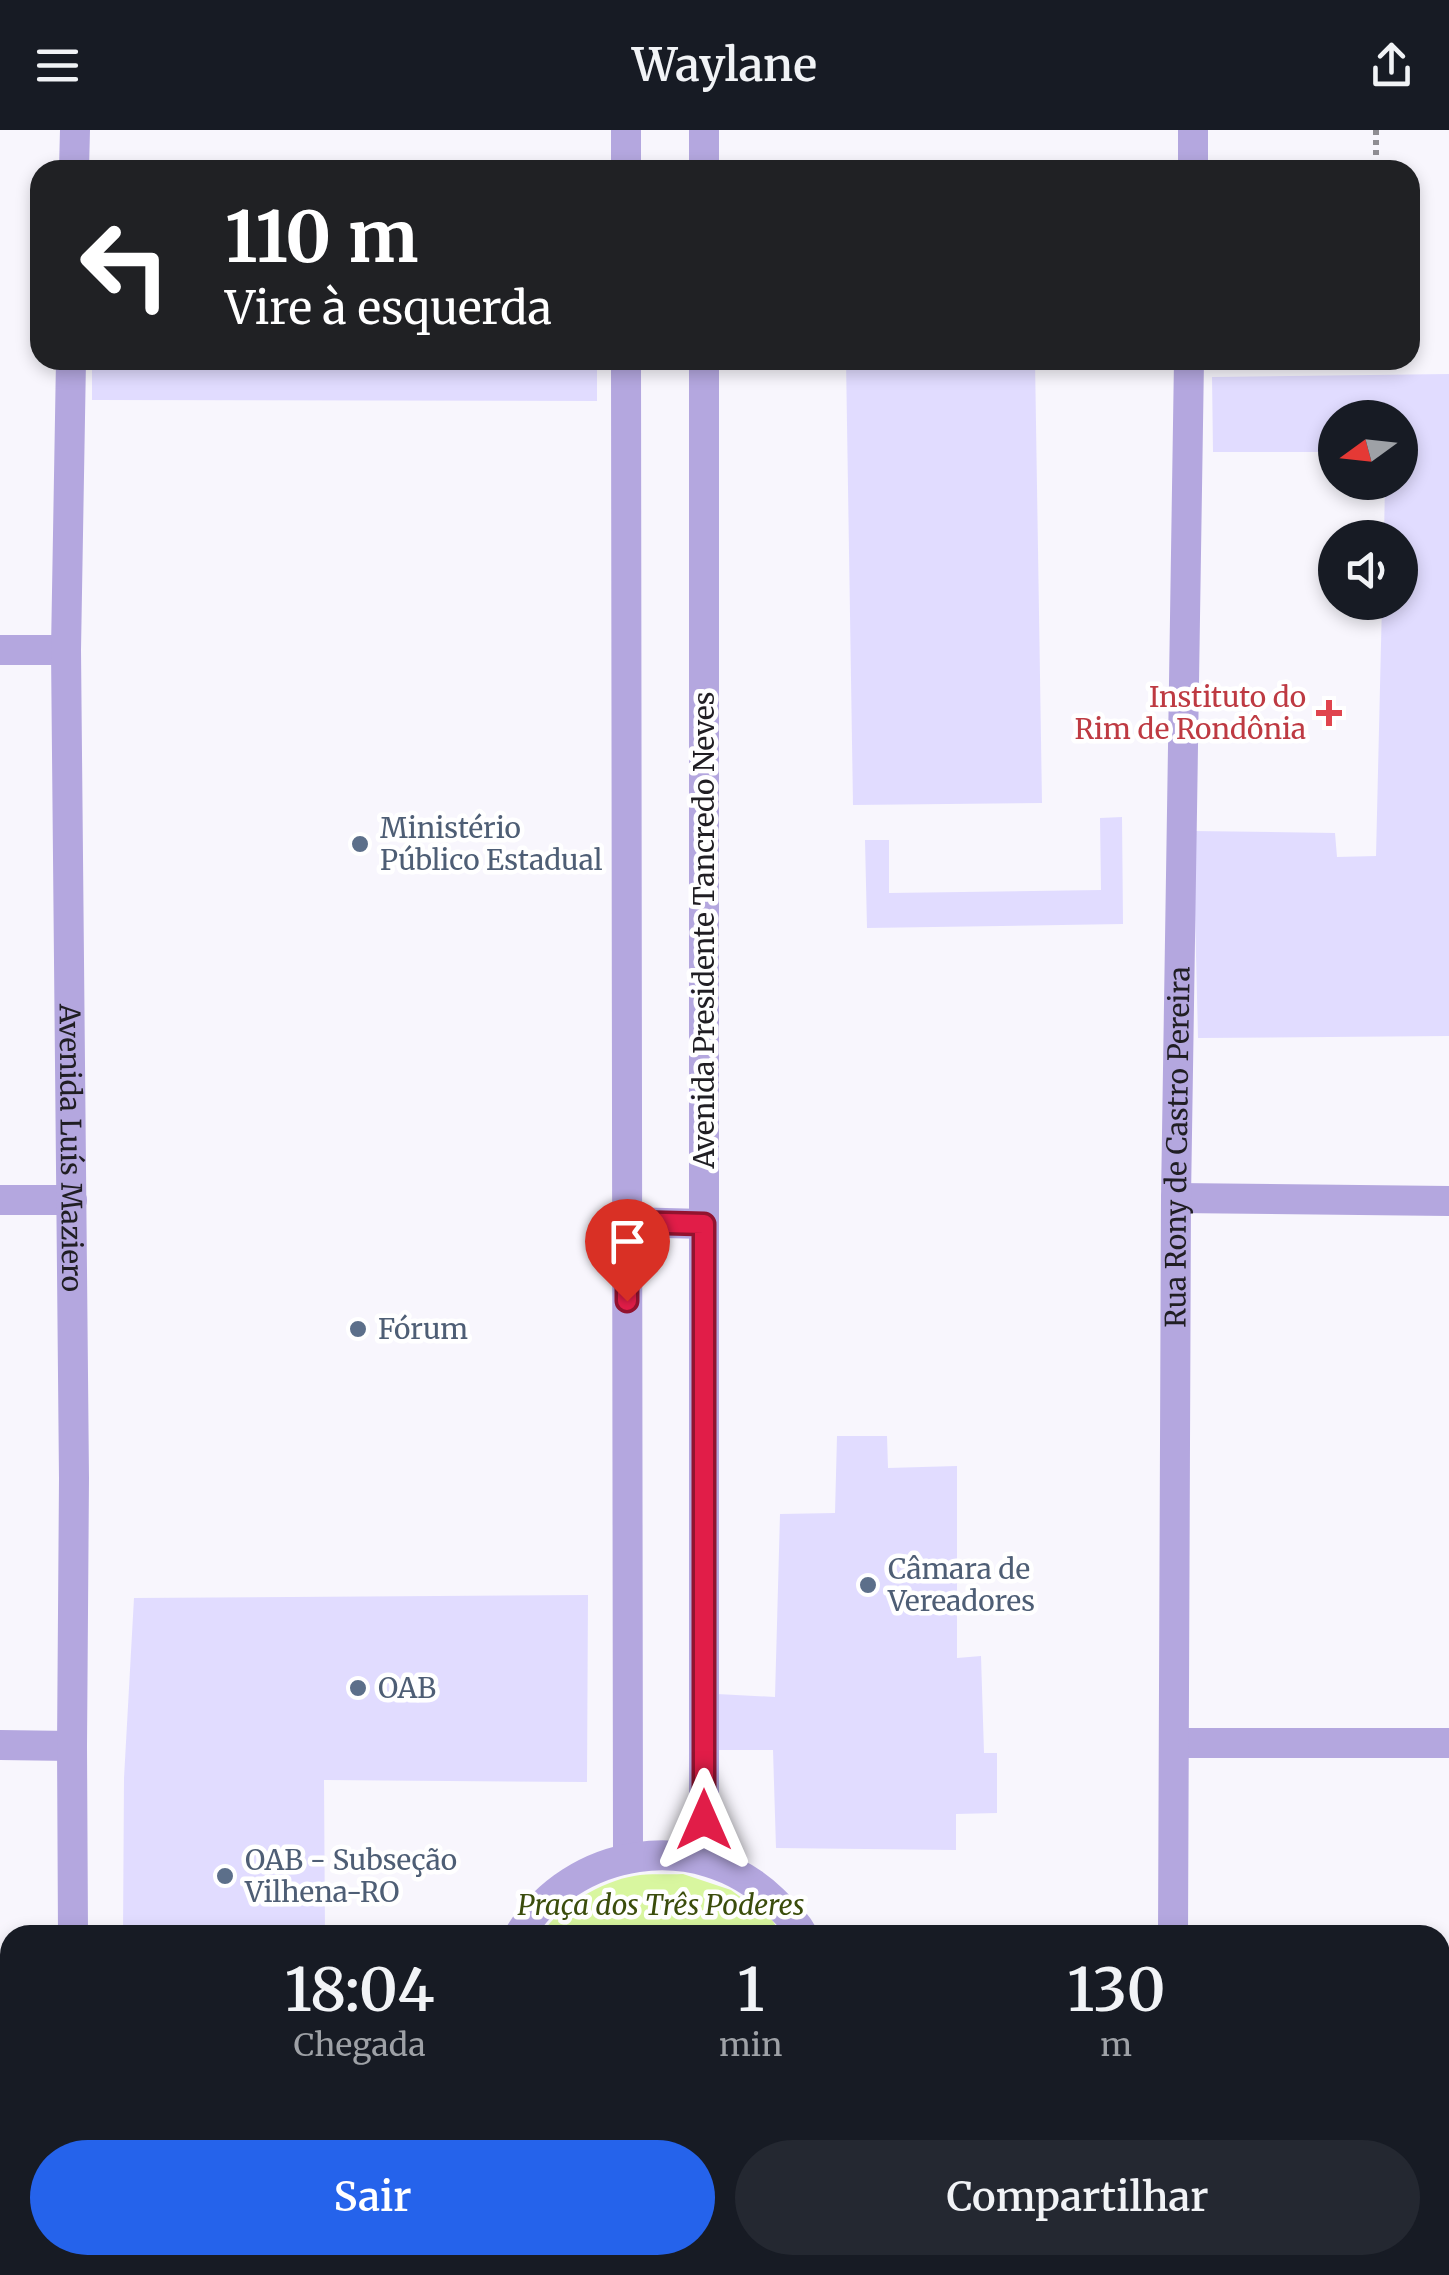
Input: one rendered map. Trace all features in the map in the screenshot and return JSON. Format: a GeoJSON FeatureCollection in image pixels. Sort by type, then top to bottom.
{"type":"FeatureCollection","features":[{"type":"Feature","properties":{"kind":"street"},"geometry":{"type":"LineString","coordinates":[[74,160],[75,130]]}},
{"type":"Feature","properties":{"kind":"street"},"geometry":{"type":"LineString","coordinates":[[626,130],[626,160]]}},
{"type":"Feature","properties":{"kind":"street"},"geometry":{"type":"LineString","coordinates":[[704,130],[704,160]]}},
{"type":"Feature","properties":{"kind":"street"},"geometry":{"type":"LineString","coordinates":[[1192,160],[1193,130]]}},
{"type":"Feature","properties":{"kind":"street","name":"Avenida Luís Maziero"},"geometry":{"type":"LineString","coordinates":[[71,370],[66,650],[74,1478],[73,1925]]}},
{"type":"Feature","properties":{"kind":"street"},"geometry":{"type":"LineString","coordinates":[[626,370],[628,1858]]}},
{"type":"Feature","properties":{"kind":"street","name":"Avenida Presidente Tancredo Neves"},"geometry":{"type":"LineString","coordinates":[[704,370],[704,1860]]}},
{"type":"Feature","properties":{"kind":"street","name":"Rua Rony de Castro Pereira"},"geometry":{"type":"LineString","coordinates":[[1173,1925],[1176,1198],[1189,370]]}},
{"type":"Feature","properties":{"kind":"street"},"geometry":{"type":"LineString","coordinates":[[0,650],[66,650]]}},
{"type":"Feature","properties":{"kind":"street"},"geometry":{"type":"LineString","coordinates":[[1176,1198],[1449,1201]]}},
{"type":"Feature","properties":{"kind":"street"},"geometry":{"type":"LineString","coordinates":[[0,1200],[72,1200]]}},
{"type":"Feature","properties":{"kind":"street"},"geometry":{"type":"LineString","coordinates":[[627,1222],[704,1224]]}},
{"type":"Feature","properties":{"kind":"street"},"geometry":{"type":"LineString","coordinates":[[1174,1743],[1449,1742]]}},
{"type":"Feature","properties":{"kind":"street"},"geometry":{"type":"LineString","coordinates":[[0,1745],[72,1746]]}},
{"type":"Feature","properties":{"kind":"street"},"geometry":{"type":"LineString","coordinates":[[526,1925],[533,1913],[576,1877],[628,1858],[666,1855],[704,1860],[756,1884],[797,1925]]}},
{"type":"Feature","properties":{"kind":"path"},"geometry":{"type":"LineString","coordinates":[[1376,130],[1376,160]]}},
{"type":"Feature","properties":{"kind":"green space","name":"Praça dos Três Poderes"},"geometry":{"type":"Polygon","coordinates":[[[683,1874],[731,1890],[775,1925],[549,1925],[582,1897],[608,1883],[640,1875],[683,1874]]]}},
{"type":"Feature","properties":{"kind":"building"},"geometry":{"type":"Polygon","coordinates":[[[92,370],[597,370],[597,401],[92,400],[92,370]]]}},
{"type":"Feature","properties":{"kind":"building"},"geometry":{"type":"Polygon","coordinates":[[[846,370],[1035,370],[1042,803],[853,805],[846,370]]]}},
{"type":"Feature","properties":{"kind":"building"},"geometry":{"type":"Polygon","coordinates":[[[1449,374],[1449,1036],[1198,1038],[1193,831],[1335,833],[1337,857],[1376,856],[1382,620],[1418,620],[1418,520],[1384,520],[1385,500],[1418,500],[1418,400],[1318,400],[1318,452],[1213,452],[1212,377],[1449,374]]]}},
{"type":"Feature","properties":{"kind":"building"},"geometry":{"type":"Polygon","coordinates":[[[1122,817],[1123,924],[867,928],[865,840],[889,840],[889,893],[1101,890],[1100,818],[1122,817]]]}},
{"type":"Feature","properties":{"kind":"building","name":"Câmara de Vereadores"},"geometry":{"type":"Polygon","coordinates":[[[837,1436],[887,1436],[888,1468],[957,1466],[957,1658],[981,1656],[984,1753],[997,1753],[997,1813],[956,1814],[956,1850],[776,1848],[773,1750],[719,1750],[717,1694],[775,1697],[780,1514],[835,1513],[837,1436]]]}},
{"type":"Feature","properties":{"kind":"building","name":"OAB"},"geometry":{"type":"Polygon","coordinates":[[[588,1595],[587,1782],[324,1780],[325,1925],[123,1925],[124,1778],[134,1598],[588,1595]]]}},
{"type":"Feature","properties":{"kind":"place","name":"Instituto do Rim de Rondônia"},"geometry":{"type":"Point","coordinates":[1329,713]}},
{"type":"Feature","properties":{"kind":"place","name":"Ministério Público Estadual"},"geometry":{"type":"Point","coordinates":[360,844]}},
{"type":"Feature","properties":{"kind":"place","name":"Fórum"},"geometry":{"type":"Point","coordinates":[358,1329]}},
{"type":"Feature","properties":{"kind":"place","name":"Câmara de Vereadores"},"geometry":{"type":"Point","coordinates":[868,1585]}},
{"type":"Feature","properties":{"kind":"place","name":"OAB"},"geometry":{"type":"Point","coordinates":[358,1688]}},
{"type":"Feature","properties":{"kind":"place","name":"OAB - Subseção Vilhena-RO"},"geometry":{"type":"Point","coordinates":[225,1876]}},
{"type":"Feature","properties":{"kind":"route"},"geometry":{"type":"LineString","coordinates":[[627,1301],[627,1222],[704,1224],[704,1820]]}}]}
